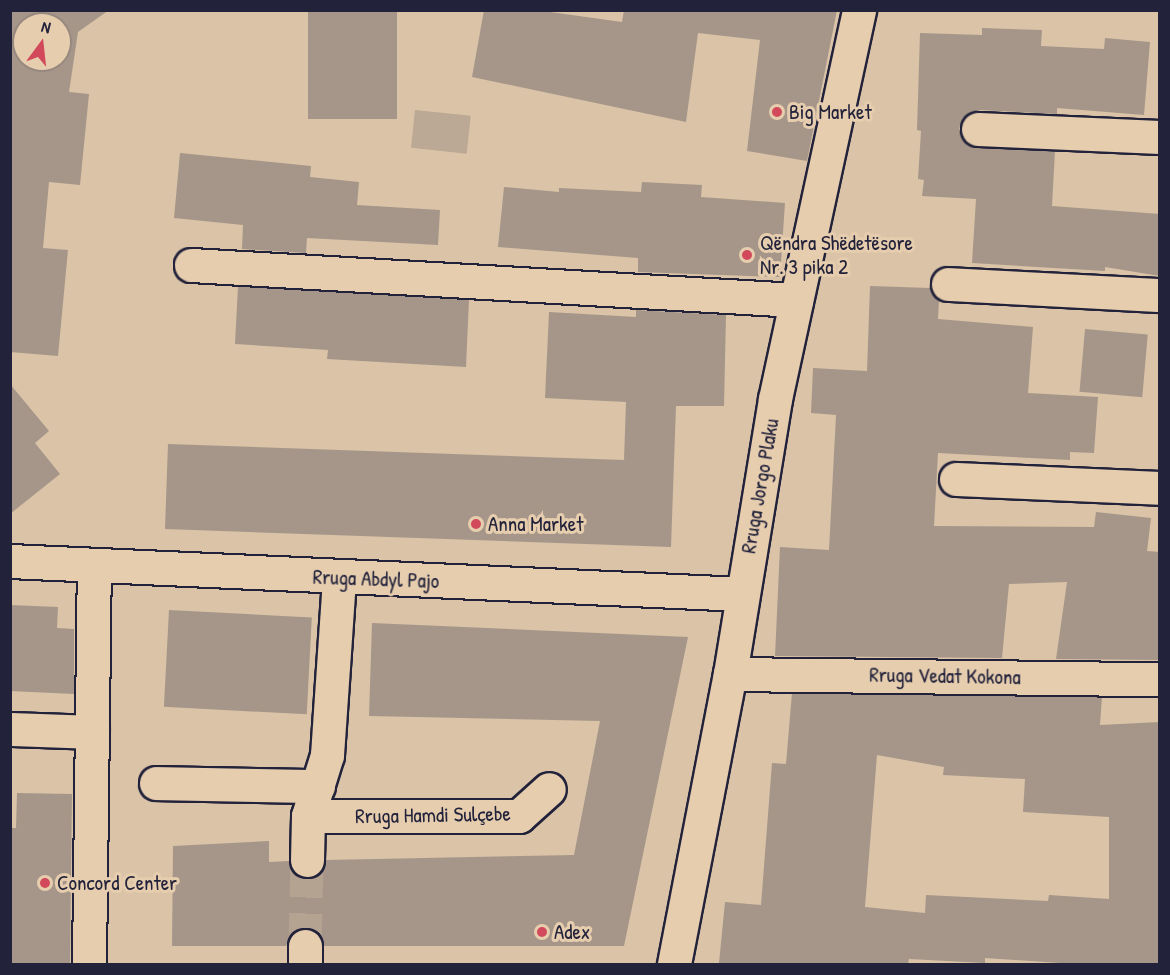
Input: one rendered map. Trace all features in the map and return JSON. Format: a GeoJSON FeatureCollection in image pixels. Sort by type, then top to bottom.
{"type":"FeatureCollection","features":[{"type":"Feature","properties":{"kind":"street","name":"Rruga Jorgo Plaku"},"geometry":{"type":"LineString","coordinates":[[674,964],[730,674],[742,594],[796,300],[859,10]]}},
{"type":"Feature","properties":{"kind":"street"},"geometry":{"type":"LineString","coordinates":[[978,129],[1160,137]]}},
{"type":"Feature","properties":{"kind":"street"},"geometry":{"type":"LineString","coordinates":[[191,265],[796,300]]}},
{"type":"Feature","properties":{"kind":"street"},"geometry":{"type":"LineString","coordinates":[[948,284],[1160,295]]}},
{"type":"Feature","properties":{"kind":"street"},"geometry":{"type":"LineString","coordinates":[[956,479],[1160,488]]}},
{"type":"Feature","properties":{"kind":"street","name":"Rruga Abdyl Pajo"},"geometry":{"type":"LineString","coordinates":[[10,561],[339,578],[742,594]]}},
{"type":"Feature","properties":{"kind":"street"},"geometry":{"type":"LineString","coordinates":[[89,964],[94,566]]}},
{"type":"Feature","properties":{"kind":"street"},"geometry":{"type":"LineString","coordinates":[[307,860],[313,801],[327,755],[339,578]]}},
{"type":"Feature","properties":{"kind":"street","name":"Rruga Vedat Kokona"},"geometry":{"type":"LineString","coordinates":[[730,674],[1160,679]]}},
{"type":"Feature","properties":{"kind":"street"},"geometry":{"type":"LineString","coordinates":[[10,729],[92,732]]}},
{"type":"Feature","properties":{"kind":"street","name":"Rruga Hamdi Sulçebe"},"geometry":{"type":"LineString","coordinates":[[156,783],[313,801],[519,816],[549,789]]}},
{"type":"Feature","properties":{"kind":"shaded area"},"geometry":{"type":"Polygon","coordinates":[[[415,110],[471,116],[467,154],[411,148],[415,110]]]}},
{"type":"Feature","properties":{"kind":"building"},"geometry":{"type":"Polygon","coordinates":[[[10,10],[109,10],[78,32],[72,72],[69,92],[89,94],[80,185],[49,182],[43,248],[68,250],[58,356],[10,352],[10,10]]]}},
{"type":"Feature","properties":{"kind":"building"},"geometry":{"type":"Polygon","coordinates":[[[308,10],[397,10],[397,119],[308,119],[308,10]]]}},
{"type":"Feature","properties":{"kind":"building"},"geometry":{"type":"Polygon","coordinates":[[[484,10],[536,10],[622,22],[624,10],[837,10],[807,161],[747,151],[760,40],[698,33],[686,122],[472,77],[484,10]]]}},
{"type":"Feature","properties":{"kind":"building"},"geometry":{"type":"Polygon","coordinates":[[[982,28],[1042,30],[1041,46],[1104,49],[1105,38],[1150,42],[1144,115],[1057,108],[1057,114],[979,110],[963,118],[959,129],[967,144],[977,148],[1055,151],[1052,206],[1160,214],[1160,276],[1105,267],[1105,271],[972,263],[976,199],[922,196],[924,180],[918,179],[921,131],[917,130],[920,33],[982,35],[982,28]]]}},
{"type":"Feature","properties":{"kind":"building"},"geometry":{"type":"Polygon","coordinates":[[[180,153],[311,166],[310,177],[359,182],[357,205],[440,210],[438,245],[307,238],[306,253],[242,249],[243,225],[174,218],[180,153]]]}},
{"type":"Feature","properties":{"kind":"building"},"geometry":{"type":"Polygon","coordinates":[[[642,182],[702,185],[701,197],[785,203],[780,277],[638,272],[638,258],[498,247],[504,187],[559,192],[559,188],[641,192],[642,182]]]}},
{"type":"Feature","properties":{"kind":"building"},"geometry":{"type":"Polygon","coordinates":[[[238,286],[469,300],[466,367],[327,359],[328,350],[235,344],[238,286]]]}},
{"type":"Feature","properties":{"kind":"building"},"geometry":{"type":"Polygon","coordinates":[[[870,286],[930,288],[939,300],[938,319],[1033,327],[1028,393],[1098,397],[1094,453],[1070,452],[1070,460],[938,453],[934,526],[1094,527],[1096,512],[1151,518],[1147,551],[1160,552],[1160,660],[1056,659],[1067,582],[1009,584],[1002,658],[775,656],[780,547],[829,550],[836,415],[811,413],[813,368],[867,371],[870,286]]]}},
{"type":"Feature","properties":{"kind":"building"},"geometry":{"type":"Polygon","coordinates":[[[636,310],[726,315],[724,406],[676,406],[671,547],[165,529],[168,444],[624,460],[626,402],[545,398],[549,312],[636,317],[636,310]]]}},
{"type":"Feature","properties":{"kind":"building"},"geometry":{"type":"Polygon","coordinates":[[[1085,329],[1148,334],[1142,397],[1080,392],[1085,329]]]}},
{"type":"Feature","properties":{"kind":"building"},"geometry":{"type":"Polygon","coordinates":[[[10,384],[49,431],[35,443],[60,474],[10,514],[10,384]]]}},
{"type":"Feature","properties":{"kind":"building"},"geometry":{"type":"Polygon","coordinates":[[[10,605],[58,607],[57,628],[74,629],[74,694],[10,691],[10,605]]]}},
{"type":"Feature","properties":{"kind":"building"},"geometry":{"type":"Polygon","coordinates":[[[169,610],[312,617],[307,714],[164,707],[169,610]]]}},
{"type":"Feature","properties":{"kind":"building"},"geometry":{"type":"Polygon","coordinates":[[[372,623],[688,637],[624,946],[324,946],[321,936],[306,927],[295,930],[286,946],[172,946],[173,846],[269,841],[269,862],[289,861],[297,876],[307,879],[323,870],[326,860],[574,855],[600,721],[369,716],[372,623]]]}},
{"type":"Feature","properties":{"kind":"building"},"geometry":{"type":"Polygon","coordinates":[[[792,693],[1102,697],[1100,725],[1160,722],[1160,964],[1075,964],[985,958],[985,963],[909,959],[908,964],[719,963],[725,902],[761,905],[772,763],[786,764],[792,693]],[[877,755],[865,907],[925,913],[926,895],[1048,901],[1049,895],[1109,899],[1109,817],[1023,812],[1025,779],[943,775],[944,767],[877,755]]]}},
{"type":"Feature","properties":{"kind":"building","name":"Concord Center"},"geometry":{"type":"Polygon","coordinates":[[[17,793],[72,794],[70,964],[10,964],[10,828],[16,828],[17,793]]]}},
{"type":"Feature","properties":{"kind":"tunnel"},"geometry":{"type":"LineString","coordinates":[[305,946],[307,860]]}},
{"type":"Feature","properties":{"kind":"place","name":"Big Market"},"geometry":{"type":"Point","coordinates":[777,112]}},
{"type":"Feature","properties":{"kind":"place","name":"Qëndra Shëdetësore Nr. 3 pika 2"},"geometry":{"type":"Point","coordinates":[747,255]}},
{"type":"Feature","properties":{"kind":"place","name":"Anna Market"},"geometry":{"type":"Point","coordinates":[476,524]}},
{"type":"Feature","properties":{"kind":"place","name":"Concord Center"},"geometry":{"type":"Point","coordinates":[45,883]}},
{"type":"Feature","properties":{"kind":"place","name":"Adex"},"geometry":{"type":"Point","coordinates":[542,932]}}]}
